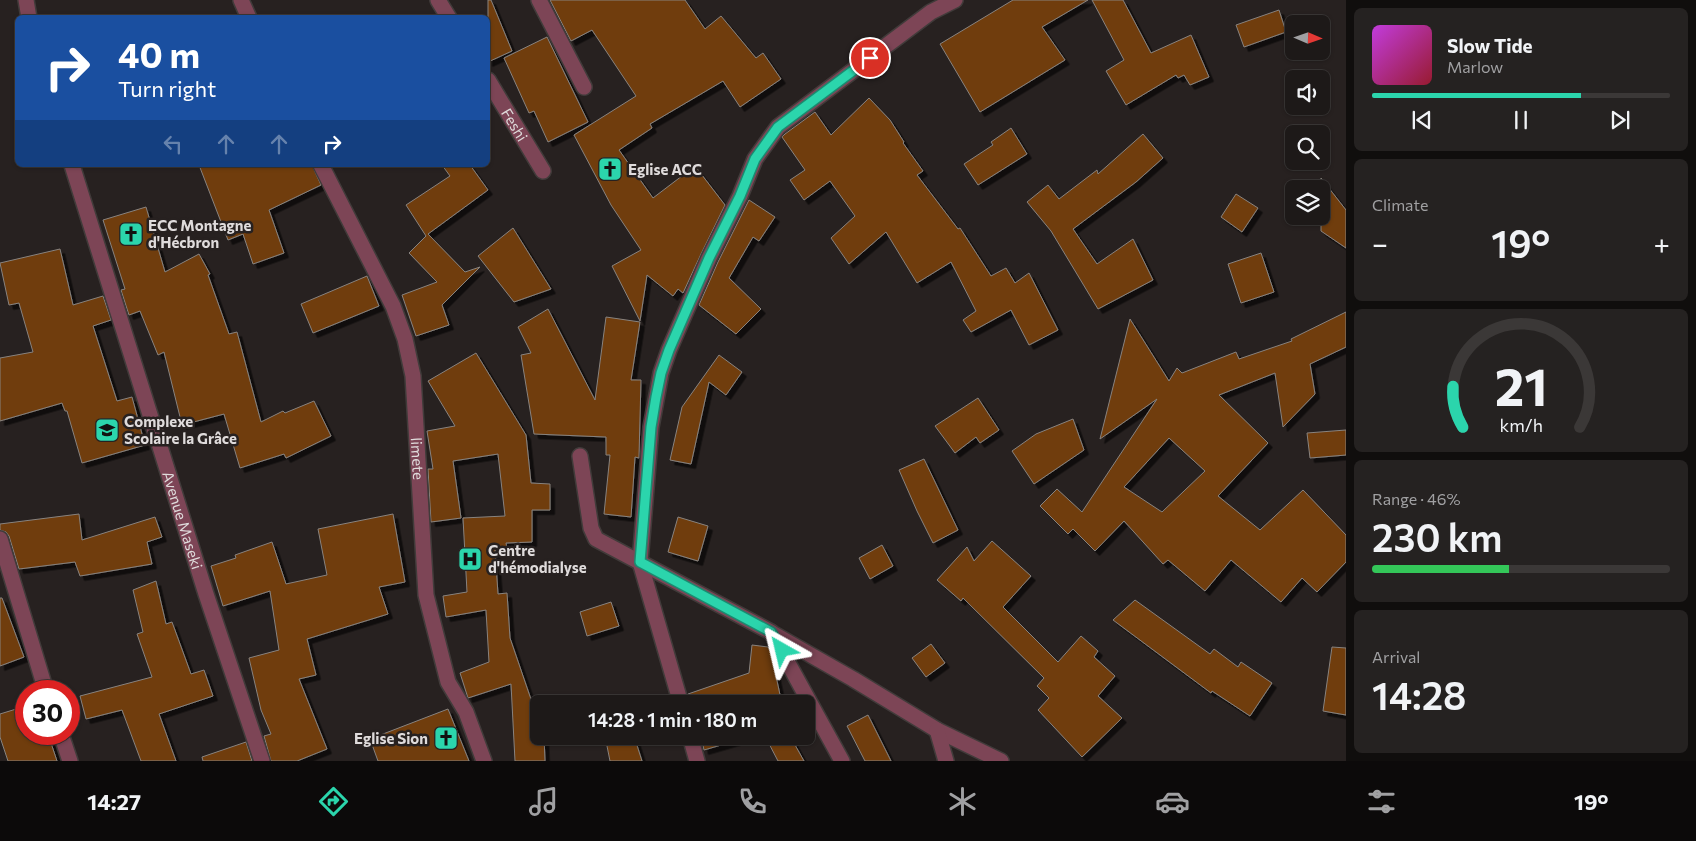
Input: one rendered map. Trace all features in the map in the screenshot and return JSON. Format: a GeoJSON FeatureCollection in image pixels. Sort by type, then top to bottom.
{"type":"FeatureCollection","features":[{"type":"Feature","properties":{"kind":"street"},"geometry":{"type":"LineString","coordinates":[[26,0],[28,15]]}},
{"type":"Feature","properties":{"kind":"street"},"geometry":{"type":"LineString","coordinates":[[242,0],[248,15]]}},
{"type":"Feature","properties":{"kind":"street"},"geometry":{"type":"LineString","coordinates":[[438,0],[447,15]]}},
{"type":"Feature","properties":{"kind":"street"},"geometry":{"type":"LineString","coordinates":[[539,0],[584,87]]}},
{"type":"Feature","properties":{"kind":"street"},"geometry":{"type":"LineString","coordinates":[[678,695],[640,562],[651,427],[661,373],[669,350],[709,258],[740,196],[755,159],[778,127],[931,12],[955,0]]}},
{"type":"Feature","properties":{"kind":"street","name":"Feshi"},"geometry":{"type":"LineString","coordinates":[[490,83],[543,171]]}},
{"type":"Feature","properties":{"kind":"street","name":"Avenue Maseki"},"geometry":{"type":"LineString","coordinates":[[73,167],[206,594],[262,761]]}},
{"type":"Feature","properties":{"kind":"street","name":"limete"},"geometry":{"type":"LineString","coordinates":[[322,167],[393,306],[405,339],[413,376],[426,595],[448,682],[466,712],[484,761]]}},
{"type":"Feature","properties":{"kind":"street"},"geometry":{"type":"LineString","coordinates":[[580,456],[591,528],[596,540],[771,632],[854,679],[937,730],[1001,761]]}},
{"type":"Feature","properties":{"kind":"street"},"geometry":{"type":"LineString","coordinates":[[0,539],[43,680]]}},
{"type":"Feature","properties":{"kind":"street"},"geometry":{"type":"LineString","coordinates":[[771,632],[842,761]]}},
{"type":"Feature","properties":{"kind":"street"},"geometry":{"type":"LineString","coordinates":[[937,730],[946,761]]}},
{"type":"Feature","properties":{"kind":"street"},"geometry":{"type":"LineString","coordinates":[[65,745],[70,761]]}},
{"type":"Feature","properties":{"kind":"street"},"geometry":{"type":"LineString","coordinates":[[693,745],[697,761]]}},
{"type":"Feature","properties":{"kind":"building"},"geometry":{"type":"Polygon","coordinates":[[[488,0],[491,0],[512,51],[490,61],[490,15],[488,15],[488,0]]]}},
{"type":"Feature","properties":{"kind":"building"},"geometry":{"type":"Polygon","coordinates":[[[550,0],[685,0],[705,29],[721,16],[756,58],[763,53],[781,79],[740,107],[723,81],[650,124],[652,128],[619,150],[653,198],[695,166],[725,205],[683,293],[678,289],[673,296],[647,275],[640,321],[612,266],[641,250],[611,205],[574,135],[636,96],[592,30],[571,41],[550,0]]]}},
{"type":"Feature","properties":{"kind":"building"},"geometry":{"type":"Polygon","coordinates":[[[1013,0],[1088,0],[1042,27],[1065,60],[980,112],[940,44],[1013,0]]]}},
{"type":"Feature","properties":{"kind":"building"},"geometry":{"type":"Polygon","coordinates":[[[1092,0],[1123,0],[1151,53],[1191,35],[1209,77],[1190,85],[1184,75],[1178,78],[1176,75],[1126,105],[1106,71],[1124,60],[1092,0]]]}},
{"type":"Feature","properties":{"kind":"building"},"geometry":{"type":"Polygon","coordinates":[[[1279,10],[1285,32],[1244,47],[1236,25],[1279,10]]]}},
{"type":"Feature","properties":{"kind":"building"},"geometry":{"type":"Polygon","coordinates":[[[547,37],[588,122],[548,142],[534,111],[529,113],[504,58],[547,37]]]}},
{"type":"Feature","properties":{"kind":"building"},"geometry":{"type":"Polygon","coordinates":[[[869,98],[890,120],[903,143],[923,171],[917,175],[958,229],[960,228],[991,276],[1006,268],[1015,283],[1029,273],[1058,330],[1029,345],[1011,310],[971,332],[963,320],[976,311],[951,262],[917,283],[886,232],[849,264],[831,238],[855,216],[830,181],[804,200],[790,180],[805,170],[782,137],[815,112],[831,135],[869,98]]]}},
{"type":"Feature","properties":{"kind":"building"},"geometry":{"type":"Polygon","coordinates":[[[1011,128],[1027,154],[978,185],[964,164],[993,145],[991,142],[1011,128]]]}},
{"type":"Feature","properties":{"kind":"building"},"geometry":{"type":"Polygon","coordinates":[[[1143,134],[1163,158],[1136,182],[1073,229],[1097,264],[1133,239],[1153,280],[1098,309],[1051,231],[1027,202],[1048,185],[1059,199],[1097,170],[1098,174],[1143,134]]]}},
{"type":"Feature","properties":{"kind":"building"},"geometry":{"type":"Polygon","coordinates":[[[200,167],[313,167],[321,185],[269,210],[284,253],[253,264],[243,234],[228,240],[200,167]]]}},
{"type":"Feature","properties":{"kind":"building"},"geometry":{"type":"Polygon","coordinates":[[[443,167],[471,167],[488,190],[428,234],[465,272],[480,267],[442,305],[449,325],[416,336],[402,295],[437,282],[409,253],[426,236],[406,205],[450,176],[443,167]]]}},
{"type":"Feature","properties":{"kind":"building"},"geometry":{"type":"Polygon","coordinates":[[[1330,190],[1346,210],[1346,248],[1321,231],[1321,225],[1330,225],[1330,190]]]}},
{"type":"Feature","properties":{"kind":"building"},"geometry":{"type":"Polygon","coordinates":[[[1236,194],[1258,208],[1242,232],[1221,217],[1236,194]]]}},
{"type":"Feature","properties":{"kind":"building"},"geometry":{"type":"Polygon","coordinates":[[[749,200],[775,217],[759,241],[753,237],[729,278],[761,309],[736,334],[699,305],[749,200]]]}},
{"type":"Feature","properties":{"kind":"building"},"geometry":{"type":"Polygon","coordinates":[[[146,207],[165,272],[199,254],[210,274],[208,275],[229,334],[237,332],[261,422],[283,411],[285,413],[314,401],[331,436],[286,458],[284,454],[240,468],[224,414],[182,425],[164,352],[158,355],[140,311],[129,315],[121,290],[125,289],[103,220],[146,207]]]}},
{"type":"Feature","properties":{"kind":"building"},"geometry":{"type":"Polygon","coordinates":[[[513,228],[551,289],[514,302],[478,256],[513,228]]]}},
{"type":"Feature","properties":{"kind":"building"},"geometry":{"type":"Polygon","coordinates":[[[60,249],[73,305],[103,296],[111,320],[93,326],[117,401],[132,397],[145,445],[82,463],[67,411],[65,411],[62,403],[0,421],[0,358],[33,352],[19,303],[9,305],[0,263],[60,249]]]}},
{"type":"Feature","properties":{"kind":"building"},"geometry":{"type":"Polygon","coordinates":[[[1261,253],[1274,292],[1241,303],[1228,264],[1261,253]]]}},
{"type":"Feature","properties":{"kind":"building"},"geometry":{"type":"Polygon","coordinates":[[[367,276],[379,306],[313,333],[301,304],[367,276]]]}},
{"type":"Feature","properties":{"kind":"building"},"geometry":{"type":"Polygon","coordinates":[[[548,309],[595,400],[606,317],[640,322],[631,380],[641,380],[639,458],[635,457],[631,517],[604,514],[610,455],[606,455],[606,437],[534,434],[521,355],[531,353],[518,327],[548,309]]]}},
{"type":"Feature","properties":{"kind":"building"},"geometry":{"type":"Polygon","coordinates":[[[1346,312],[1346,347],[1310,364],[1315,394],[1283,427],[1275,373],[1219,395],[1268,443],[1218,496],[1260,530],[1303,490],[1346,535],[1346,562],[1317,592],[1302,578],[1281,602],[1231,560],[1205,591],[1168,560],[1163,564],[1124,521],[1095,551],[1073,529],[1068,534],[1040,506],[1057,489],[1082,512],[1157,399],[1100,439],[1130,319],[1169,381],[1177,368],[1182,373],[1236,352],[1239,359],[1292,341],[1291,339],[1346,312]],[[1169,438],[1124,487],[1162,512],[1205,471],[1169,438]]]}},
{"type":"Feature","properties":{"kind":"building"},"geometry":{"type":"Polygon","coordinates":[[[476,353],[526,435],[531,483],[550,484],[550,510],[532,510],[532,542],[506,543],[507,549],[495,550],[498,594],[507,593],[510,638],[530,696],[530,745],[544,745],[545,761],[515,761],[511,684],[468,698],[460,673],[489,662],[486,610],[446,617],[443,596],[467,592],[463,518],[505,516],[498,454],[453,461],[461,518],[431,522],[428,469],[433,469],[427,431],[455,426],[428,381],[476,353]]]}},
{"type":"Feature","properties":{"kind":"building"},"geometry":{"type":"Polygon","coordinates":[[[719,355],[742,372],[726,395],[709,382],[691,464],[670,460],[682,407],[719,355]]]}},
{"type":"Feature","properties":{"kind":"building"},"geometry":{"type":"Polygon","coordinates":[[[978,398],[999,430],[980,443],[976,437],[955,453],[935,426],[978,398]]]}},
{"type":"Feature","properties":{"kind":"building"},"geometry":{"type":"Polygon","coordinates":[[[1073,419],[1084,450],[1034,484],[1012,451],[1036,434],[1073,419]]]}},
{"type":"Feature","properties":{"kind":"building"},"geometry":{"type":"Polygon","coordinates":[[[1346,430],[1346,455],[1310,458],[1307,433],[1346,430]]]}},
{"type":"Feature","properties":{"kind":"building"},"geometry":{"type":"Polygon","coordinates":[[[924,459],[958,530],[933,543],[899,470],[924,459]]]}},
{"type":"Feature","properties":{"kind":"building"},"geometry":{"type":"Polygon","coordinates":[[[79,514],[82,540],[155,517],[162,537],[147,542],[152,564],[80,576],[75,562],[19,569],[9,536],[6,532],[0,530],[0,524],[79,514]]]}},
{"type":"Feature","properties":{"kind":"building"},"geometry":{"type":"Polygon","coordinates":[[[393,514],[405,582],[379,587],[388,614],[307,639],[316,675],[299,679],[327,749],[297,761],[271,761],[264,736],[271,734],[261,710],[249,658],[279,650],[270,591],[223,606],[211,566],[236,558],[235,555],[272,542],[286,584],[327,575],[318,529],[393,514]]]}},
{"type":"Feature","properties":{"kind":"building"},"geometry":{"type":"Polygon","coordinates":[[[678,517],[708,526],[698,561],[668,552],[678,517]]]}},
{"type":"Feature","properties":{"kind":"building"},"geometry":{"type":"Polygon","coordinates":[[[992,541],[1031,576],[1003,607],[1058,662],[1081,636],[1098,651],[1094,657],[1115,676],[1098,696],[1122,718],[1082,757],[1038,710],[1049,698],[1037,686],[1044,678],[963,598],[961,601],[937,580],[967,547],[974,561],[992,541]]]}},
{"type":"Feature","properties":{"kind":"building"},"geometry":{"type":"Polygon","coordinates":[[[882,545],[893,566],[870,579],[859,558],[882,545]]]}},
{"type":"Feature","properties":{"kind":"building"},"geometry":{"type":"Polygon","coordinates":[[[156,581],[166,624],[172,622],[191,674],[204,670],[213,696],[159,714],[176,761],[141,761],[122,710],[86,719],[80,696],[152,677],[137,634],[143,632],[133,590],[156,581]]]}},
{"type":"Feature","properties":{"kind":"building"},"geometry":{"type":"Polygon","coordinates":[[[0,598],[2,598],[24,657],[0,666],[0,598]]]}},
{"type":"Feature","properties":{"kind":"building"},"geometry":{"type":"Polygon","coordinates":[[[1135,600],[1210,654],[1214,649],[1238,667],[1241,662],[1272,683],[1250,716],[1212,691],[1211,693],[1113,620],[1135,600]]]}},
{"type":"Feature","properties":{"kind":"building"},"geometry":{"type":"Polygon","coordinates":[[[611,602],[619,626],[587,636],[580,612],[611,602]]]}},
{"type":"Feature","properties":{"kind":"building"},"geometry":{"type":"Polygon","coordinates":[[[931,644],[945,663],[926,677],[912,658],[931,644]]]}},
{"type":"Feature","properties":{"kind":"building"},"geometry":{"type":"Polygon","coordinates":[[[752,645],[768,647],[775,659],[774,667],[780,695],[688,695],[688,694],[749,673],[752,645]]]}},
{"type":"Feature","properties":{"kind":"building"},"geometry":{"type":"Polygon","coordinates":[[[1332,647],[1346,648],[1346,715],[1323,711],[1332,647]]]}},
{"type":"Feature","properties":{"kind":"building"},"geometry":{"type":"Polygon","coordinates":[[[15,709],[15,745],[52,745],[57,761],[8,761],[0,737],[0,714],[15,709]]]}},
{"type":"Feature","properties":{"kind":"building"},"geometry":{"type":"Polygon","coordinates":[[[448,709],[469,761],[378,761],[370,739],[448,709]]]}},
{"type":"Feature","properties":{"kind":"building"},"geometry":{"type":"Polygon","coordinates":[[[868,715],[891,761],[865,761],[847,726],[868,715]]]}},
{"type":"Feature","properties":{"kind":"building"},"geometry":{"type":"Polygon","coordinates":[[[246,742],[252,761],[203,761],[202,757],[246,742]]]}},
{"type":"Feature","properties":{"kind":"building"},"geometry":{"type":"Polygon","coordinates":[[[607,745],[637,745],[642,761],[610,761],[607,745]]]}},
{"type":"Feature","properties":{"kind":"building"},"geometry":{"type":"Polygon","coordinates":[[[703,745],[721,745],[704,750],[703,745]]]}},
{"type":"Feature","properties":{"kind":"building"},"geometry":{"type":"Polygon","coordinates":[[[770,745],[795,745],[804,761],[778,761],[770,745]]]}},
{"type":"Feature","properties":{"kind":"place","name":"Eglise ACC"},"geometry":{"type":"Point","coordinates":[610,169]}},
{"type":"Feature","properties":{"kind":"place","name":"ECC Montagne d'Hécbron"},"geometry":{"type":"Point","coordinates":[131,234]}},
{"type":"Feature","properties":{"kind":"place","name":"Complexe Scolaire la Grâce"},"geometry":{"type":"Point","coordinates":[107,430]}},
{"type":"Feature","properties":{"kind":"place","name":"Centre d'hémodialyse"},"geometry":{"type":"Point","coordinates":[470,559]}},
{"type":"Feature","properties":{"kind":"place","name":"Eglise Sion"},"geometry":{"type":"Point","coordinates":[446,738]}},
{"type":"Feature","properties":{"kind":"route"},"geometry":{"type":"LineString","coordinates":[[782,650],[771,632],[640,562],[651,427],[661,373],[669,350],[709,258],[740,196],[755,159],[778,127],[870,58]]}}]}
